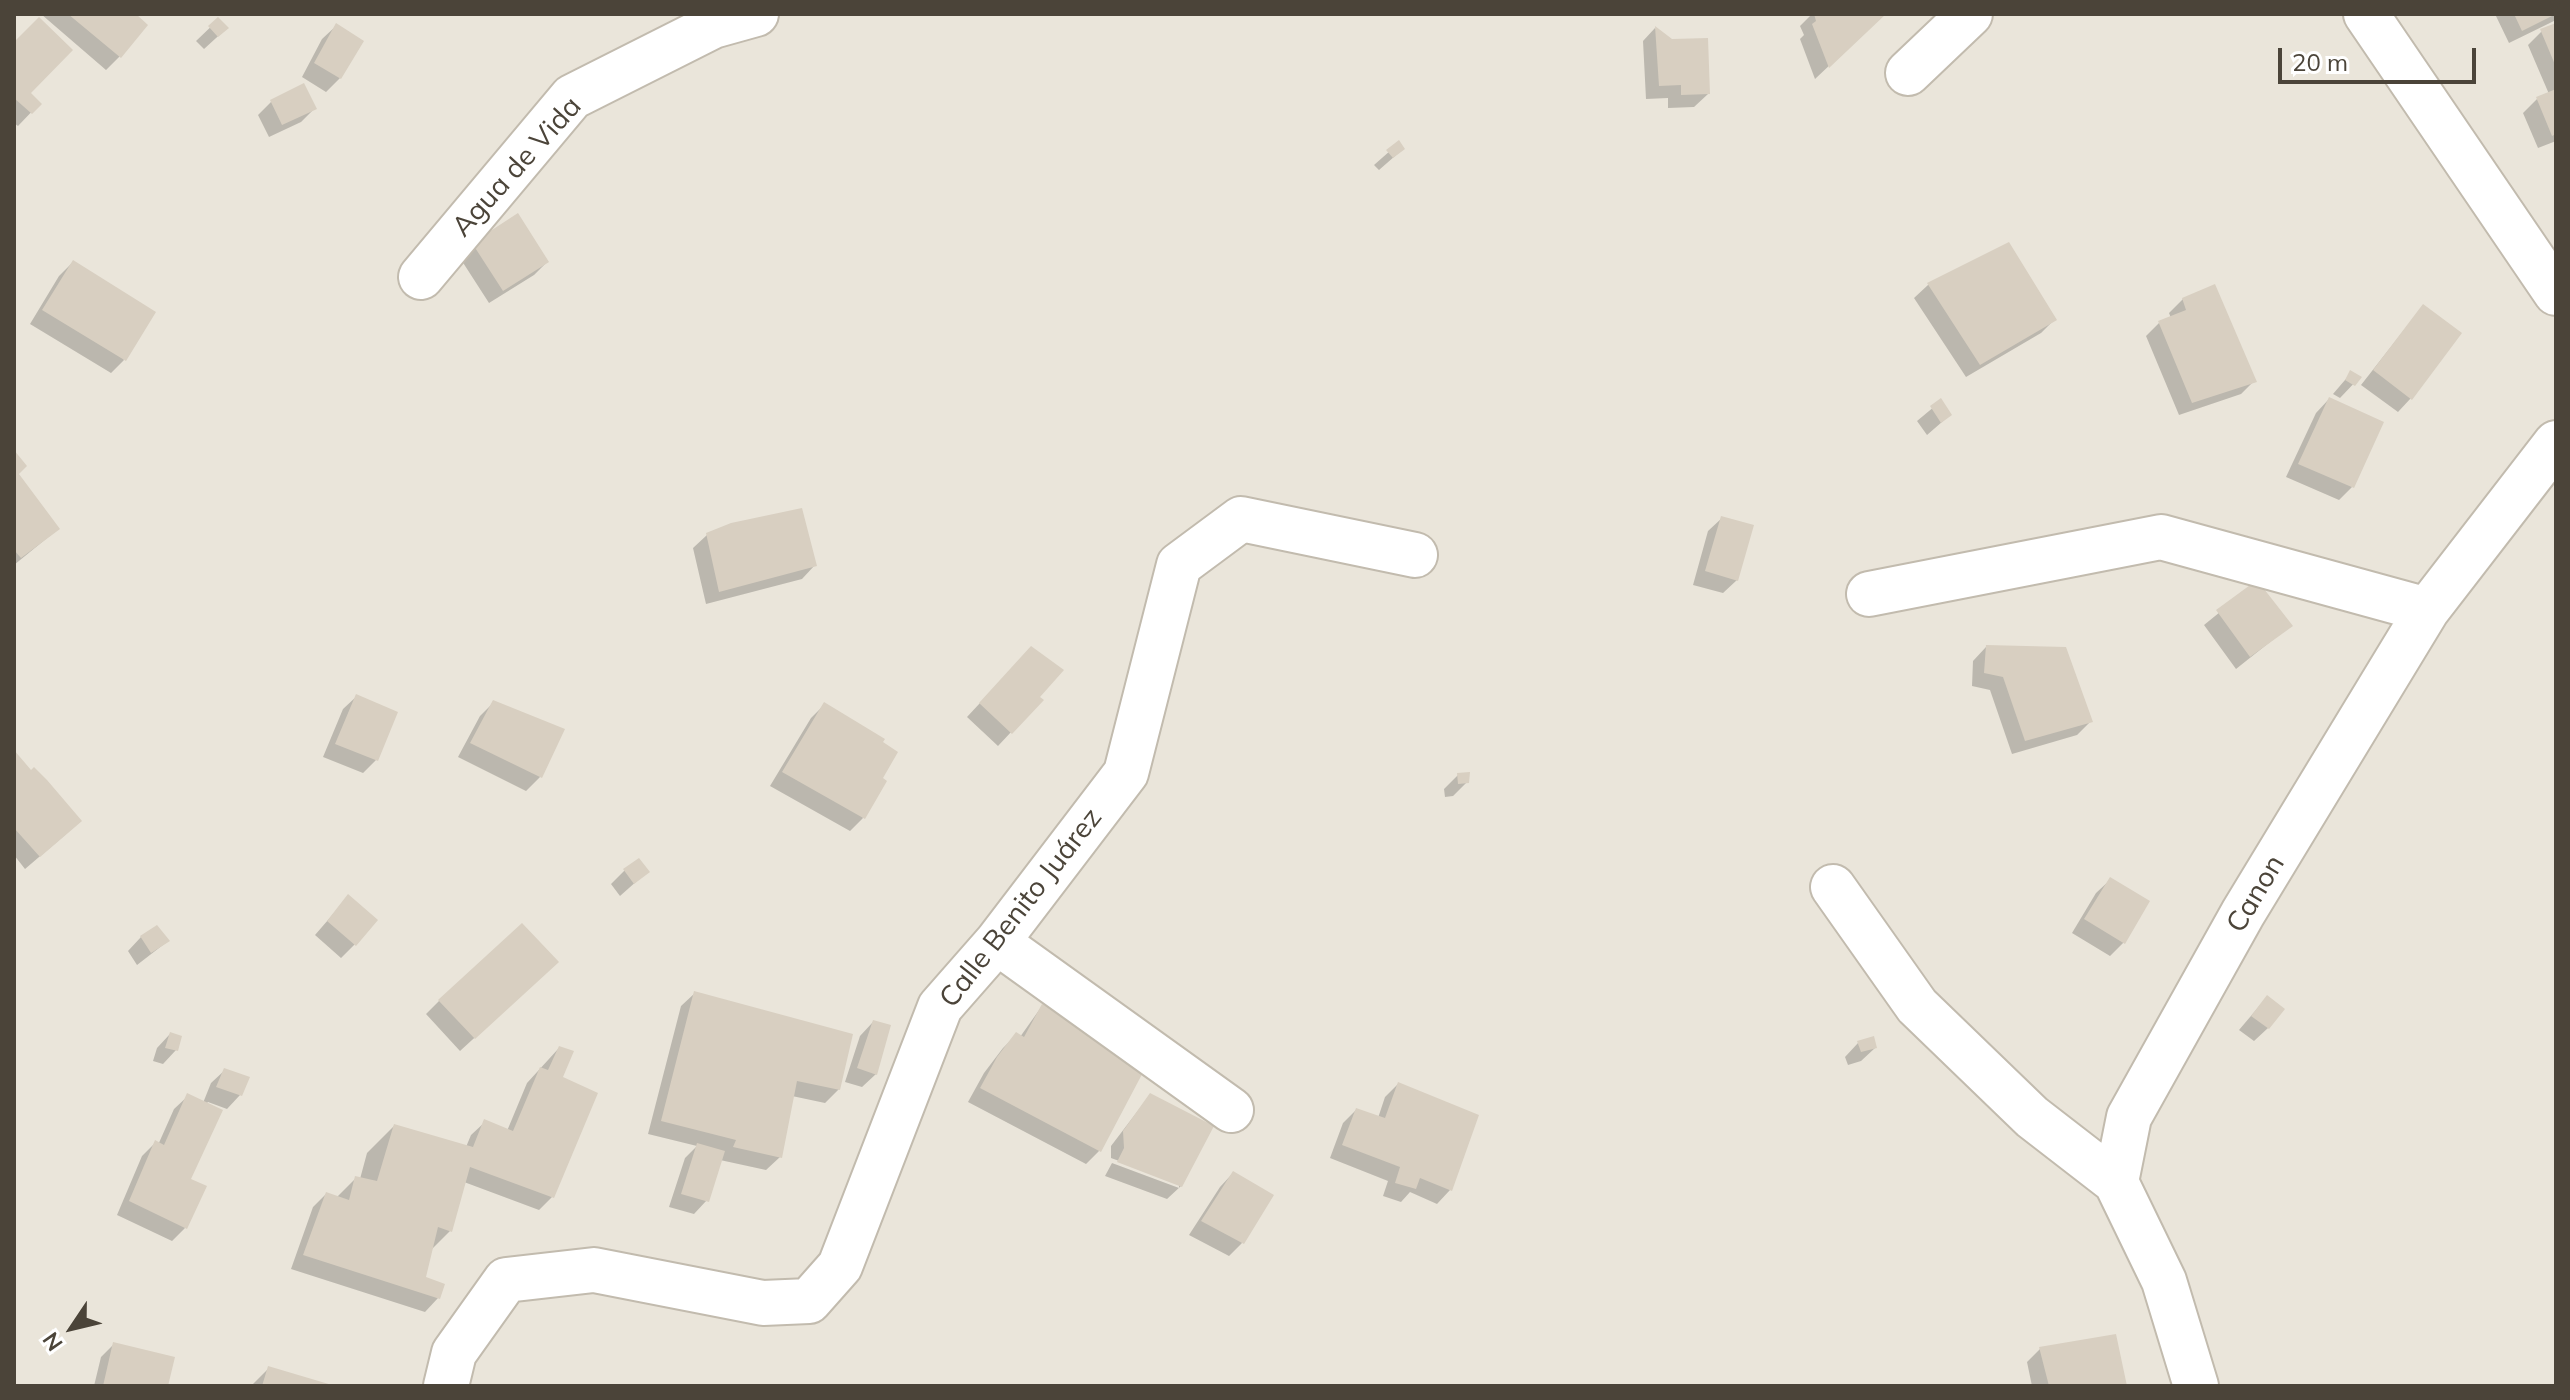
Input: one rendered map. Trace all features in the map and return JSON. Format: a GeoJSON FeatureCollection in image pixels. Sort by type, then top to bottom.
{"type":"FeatureCollection","features":[{"type":"Feature","properties":{"kind":"street","name":"Agua de Vida"},"geometry":{"type":"LineString","coordinates":[[421,277],[572,97],[713,26],[756,14]]}},
{"type":"Feature","properties":{"kind":"street"},"geometry":{"type":"LineString","coordinates":[[1908,73],[1970,14]]}},
{"type":"Feature","properties":{"kind":"street"},"geometry":{"type":"LineString","coordinates":[[2366,14],[2556,293]]}},
{"type":"Feature","properties":{"kind":"street","name":"Canon"},"geometry":{"type":"LineString","coordinates":[[2116,1182],[2129,1117],[2243,913],[2427,610],[2556,443]]}},
{"type":"Feature","properties":{"kind":"street","name":"Calle Benito Juárez"},"geometry":{"type":"LineString","coordinates":[[446,1386],[454,1353],[506,1280],[594,1270],[763,1303],[809,1301],[840,1266],[940,1007],[997,942],[1126,773],[1179,565],[1241,519],[1415,555]]}},
{"type":"Feature","properties":{"kind":"street"},"geometry":{"type":"LineString","coordinates":[[1869,594],[2161,537],[2427,610]]}},
{"type":"Feature","properties":{"kind":"street"},"geometry":{"type":"LineString","coordinates":[[1833,887],[1917,1006],[2032,1117],[2116,1182],[2164,1281],[2196,1386]]}},
{"type":"Feature","properties":{"kind":"street"},"geometry":{"type":"LineString","coordinates":[[997,942],[1231,1110]]}},
{"type":"Feature","properties":{"kind":"shaded area"},"geometry":{"type":"Polygon","coordinates":[[[14,14],[2556,14],[2556,1386],[14,1386],[14,14]]]}},
{"type":"Feature","properties":{"kind":"building"},"geometry":{"type":"Polygon","coordinates":[[[68,14],[136,14],[148,25],[121,58],[68,14]]]}},
{"type":"Feature","properties":{"kind":"building"},"geometry":{"type":"Polygon","coordinates":[[[1814,14],[1886,14],[1829,68],[1812,24],[1816,21],[1814,14]]]}},
{"type":"Feature","properties":{"kind":"building"},"geometry":{"type":"Polygon","coordinates":[[[2514,14],[2556,14],[2522,31],[2514,14]]]}},
{"type":"Feature","properties":{"kind":"building"},"geometry":{"type":"Polygon","coordinates":[[[39,17],[73,50],[31,93],[42,104],[32,114],[14,98],[14,38],[16,40],[39,17]]]}},
{"type":"Feature","properties":{"kind":"building"},"geometry":{"type":"Polygon","coordinates":[[[218,17],[229,28],[218,37],[208,26],[218,17]]]}},
{"type":"Feature","properties":{"kind":"building"},"geometry":{"type":"Polygon","coordinates":[[[336,23],[364,41],[341,79],[314,63],[336,23]]]}},
{"type":"Feature","properties":{"kind":"building"},"geometry":{"type":"Polygon","coordinates":[[[2556,23],[2556,67],[2540,29],[2556,23]]]}},
{"type":"Feature","properties":{"kind":"building"},"geometry":{"type":"Polygon","coordinates":[[[1655,26],[1672,39],[1708,38],[1710,94],[1681,95],[1681,85],[1659,86],[1655,26]]]}},
{"type":"Feature","properties":{"kind":"building"},"geometry":{"type":"Polygon","coordinates":[[[304,83],[317,109],[282,125],[270,100],[304,83]]]}},
{"type":"Feature","properties":{"kind":"building"},"geometry":{"type":"Polygon","coordinates":[[[2556,89],[2556,134],[2552,136],[2536,97],[2556,89]]]}},
{"type":"Feature","properties":{"kind":"building"},"geometry":{"type":"Polygon","coordinates":[[[1399,140],[1405,149],[1393,158],[1386,150],[1399,140]]]}},
{"type":"Feature","properties":{"kind":"building"},"geometry":{"type":"Polygon","coordinates":[[[518,213],[549,262],[503,291],[472,243],[518,213]]]}},
{"type":"Feature","properties":{"kind":"building"},"geometry":{"type":"Polygon","coordinates":[[[2009,242],[2057,320],[1980,365],[1927,283],[2009,242]]]}},
{"type":"Feature","properties":{"kind":"building"},"geometry":{"type":"Polygon","coordinates":[[[73,260],[156,312],[126,361],[42,310],[73,260]]]}},
{"type":"Feature","properties":{"kind":"building"},"geometry":{"type":"Polygon","coordinates":[[[2215,284],[2257,382],[2192,403],[2158,321],[2186,310],[2182,298],[2215,284]]]}},
{"type":"Feature","properties":{"kind":"building"},"geometry":{"type":"Polygon","coordinates":[[[2423,304],[2462,333],[2412,400],[2373,370],[2423,304]]]}},
{"type":"Feature","properties":{"kind":"building"},"geometry":{"type":"Polygon","coordinates":[[[2350,370],[2362,377],[2355,386],[2345,380],[2350,370]]]}},
{"type":"Feature","properties":{"kind":"building"},"geometry":{"type":"Polygon","coordinates":[[[2329,397],[2384,422],[2354,488],[2298,464],[2329,397]]]}},
{"type":"Feature","properties":{"kind":"building"},"geometry":{"type":"Polygon","coordinates":[[[1941,398],[1952,415],[1941,423],[1930,406],[1941,398]]]}},
{"type":"Feature","properties":{"kind":"building"},"geometry":{"type":"Polygon","coordinates":[[[14,450],[27,466],[19,474],[60,529],[21,558],[14,550],[14,450]]]}},
{"type":"Feature","properties":{"kind":"building"},"geometry":{"type":"Polygon","coordinates":[[[802,508],[817,566],[719,592],[706,533],[731,523],[802,508]]]}},
{"type":"Feature","properties":{"kind":"building"},"geometry":{"type":"Polygon","coordinates":[[[1721,516],[1754,525],[1738,581],[1705,571],[1721,516]]]}},
{"type":"Feature","properties":{"kind":"building"},"geometry":{"type":"Polygon","coordinates":[[[2257,580],[2293,626],[2250,657],[2216,610],[2257,580]]]}},
{"type":"Feature","properties":{"kind":"building"},"geometry":{"type":"Polygon","coordinates":[[[1986,645],[2066,647],[2093,722],[2025,741],[2003,677],[1984,673],[1986,645]]]}},
{"type":"Feature","properties":{"kind":"building"},"geometry":{"type":"Polygon","coordinates":[[[1031,646],[1064,670],[1040,697],[1044,700],[1012,734],[979,703],[1031,646]]]}},
{"type":"Feature","properties":{"kind":"building"},"geometry":{"type":"Polygon","coordinates":[[[356,694],[398,712],[378,761],[335,744],[356,694]]]}},
{"type":"Feature","properties":{"kind":"building"},"geometry":{"type":"Polygon","coordinates":[[[493,700],[565,729],[542,778],[470,743],[493,700]]]}},
{"type":"Feature","properties":{"kind":"building"},"geometry":{"type":"Polygon","coordinates":[[[824,702],[885,739],[883,742],[898,752],[883,778],[887,781],[865,819],[782,772],[824,702]]]}},
{"type":"Feature","properties":{"kind":"building"},"geometry":{"type":"Polygon","coordinates":[[[14,750],[31,770],[34,767],[47,780],[82,821],[40,857],[14,828],[14,750]]]}},
{"type":"Feature","properties":{"kind":"building"},"geometry":{"type":"Polygon","coordinates":[[[1470,772],[1469,783],[1458,784],[1457,773],[1470,772]]]}},
{"type":"Feature","properties":{"kind":"building"},"geometry":{"type":"Polygon","coordinates":[[[639,858],[650,872],[634,884],[623,869],[639,858]]]}},
{"type":"Feature","properties":{"kind":"building"},"geometry":{"type":"Polygon","coordinates":[[[2110,877],[2150,901],[2125,944],[2084,919],[2110,877]]]}},
{"type":"Feature","properties":{"kind":"building"},"geometry":{"type":"Polygon","coordinates":[[[348,894],[378,920],[356,946],[327,921],[348,894]]]}},
{"type":"Feature","properties":{"kind":"building"},"geometry":{"type":"Polygon","coordinates":[[[522,923],[559,962],[475,1039],[438,1000],[522,923]]]}},
{"type":"Feature","properties":{"kind":"building"},"geometry":{"type":"Polygon","coordinates":[[[157,925],[170,941],[151,953],[140,936],[157,925]]]}},
{"type":"Feature","properties":{"kind":"building"},"geometry":{"type":"Polygon","coordinates":[[[694,991],[853,1034],[840,1090],[797,1081],[782,1158],[733,1147],[736,1140],[661,1121],[694,991]]]}},
{"type":"Feature","properties":{"kind":"building"},"geometry":{"type":"Polygon","coordinates":[[[2267,995],[2285,1009],[2269,1029],[2251,1016],[2267,995]]]}},
{"type":"Feature","properties":{"kind":"building"},"geometry":{"type":"Polygon","coordinates":[[[1042,1004],[1149,1061],[1101,1152],[980,1088],[997,1057],[1016,1032],[1024,1037],[1042,1004]]]}},
{"type":"Feature","properties":{"kind":"building"},"geometry":{"type":"Polygon","coordinates":[[[873,1020],[891,1025],[877,1075],[857,1068],[873,1020]]]}},
{"type":"Feature","properties":{"kind":"building"},"geometry":{"type":"Polygon","coordinates":[[[170,1032],[182,1036],[178,1051],[165,1048],[170,1032]]]}},
{"type":"Feature","properties":{"kind":"building"},"geometry":{"type":"Polygon","coordinates":[[[1874,1036],[1877,1048],[1861,1052],[1857,1041],[1874,1036]]]}},
{"type":"Feature","properties":{"kind":"building"},"geometry":{"type":"Polygon","coordinates":[[[559,1046],[574,1051],[563,1077],[598,1093],[554,1198],[470,1167],[452,1232],[438,1227],[426,1277],[445,1284],[440,1299],[303,1255],[326,1192],[349,1200],[355,1176],[377,1181],[394,1124],[473,1147],[484,1119],[513,1131],[540,1067],[548,1070],[559,1046]]]}},
{"type":"Feature","properties":{"kind":"building"},"geometry":{"type":"Polygon","coordinates":[[[224,1068],[250,1077],[242,1096],[216,1087],[224,1068]]]}},
{"type":"Feature","properties":{"kind":"building"},"geometry":{"type":"Polygon","coordinates":[[[1398,1082],[1479,1115],[1452,1191],[1420,1178],[1416,1189],[1395,1183],[1400,1167],[1342,1145],[1356,1108],[1385,1118],[1398,1082]]]}},
{"type":"Feature","properties":{"kind":"building"},"geometry":{"type":"Polygon","coordinates":[[[187,1093],[223,1110],[191,1179],[207,1186],[187,1229],[129,1201],[155,1140],[164,1145],[187,1093]]]}},
{"type":"Feature","properties":{"kind":"building"},"geometry":{"type":"Polygon","coordinates":[[[1150,1093],[1214,1126],[1182,1187],[1117,1162],[1124,1148],[1123,1131],[1150,1093]]]}},
{"type":"Feature","properties":{"kind":"building"},"geometry":{"type":"Polygon","coordinates":[[[697,1143],[725,1151],[709,1202],[681,1194],[697,1143]]]}},
{"type":"Feature","properties":{"kind":"building"},"geometry":{"type":"Polygon","coordinates":[[[1233,1171],[1274,1195],[1244,1244],[1201,1221],[1233,1171]]]}},
{"type":"Feature","properties":{"kind":"building"},"geometry":{"type":"Polygon","coordinates":[[[2116,1334],[2127,1386],[2049,1386],[2039,1347],[2116,1334]]]}},
{"type":"Feature","properties":{"kind":"building"},"geometry":{"type":"Polygon","coordinates":[[[113,1342],[175,1357],[168,1386],[103,1386],[113,1342]]]}},
{"type":"Feature","properties":{"kind":"building"},"geometry":{"type":"Polygon","coordinates":[[[268,1366],[332,1385],[332,1386],[262,1386],[268,1366]]]}}]}
